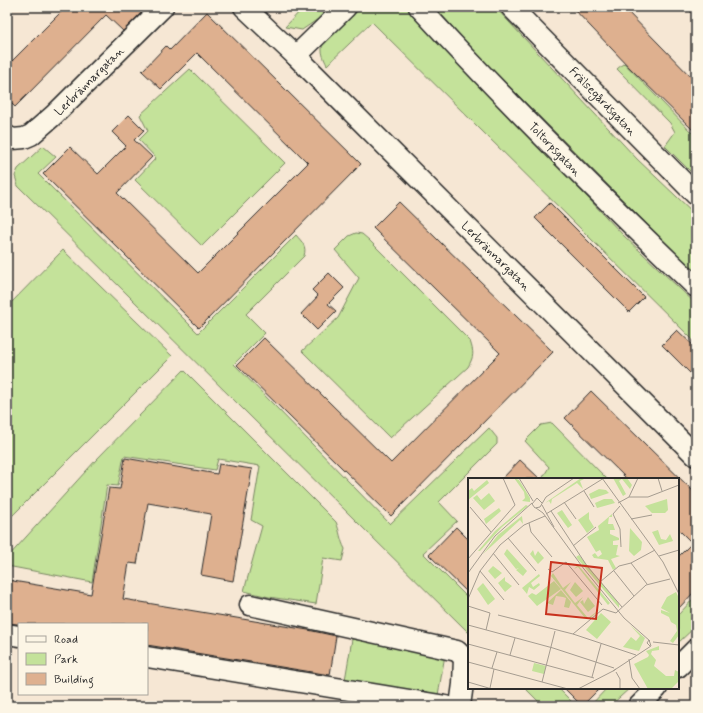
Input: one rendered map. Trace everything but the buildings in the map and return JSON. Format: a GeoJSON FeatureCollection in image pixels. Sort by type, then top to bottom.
{"type":"FeatureCollection","features":[{"type":"Feature","properties":{"kind":"street","name":"Lerbrännargatan"},"geometry":{"type":"LineString","coordinates":[[7,136],[13,139],[24,138],[31,135],[54,115],[163,7]]}},
{"type":"Feature","properties":{"kind":"street","name":"Lerbrännargatan"},"geometry":{"type":"LineString","coordinates":[[244,7],[296,56],[696,456]]}},
{"type":"Feature","properties":{"kind":"street"},"geometry":{"type":"LineString","coordinates":[[296,56],[346,7]]}},
{"type":"Feature","properties":{"kind":"street","name":"Toltorpsgatan"},"geometry":{"type":"LineString","coordinates":[[419,7],[586,181],[696,287]]}},
{"type":"Feature","properties":{"kind":"street","name":"Frälsegårdsgatan"},"geometry":{"type":"LineString","coordinates":[[510,7],[696,195]]}},
{"type":"Feature","properties":{"kind":"street"},"geometry":{"type":"LineString","coordinates":[[250,605],[457,651],[464,658],[460,706]]}},
{"type":"Feature","properties":{"kind":"street"},"geometry":{"type":"LineString","coordinates":[[7,634],[18,636]]}},
{"type":"Feature","properties":{"kind":"street"},"geometry":{"type":"LineString","coordinates":[[679,666],[696,648]]}},
{"type":"Feature","properties":{"kind":"street"},"geometry":{"type":"LineString","coordinates":[[148,657],[446,706]]}},
{"type":"Feature","properties":{"kind":"street"},"geometry":{"type":"LineString","coordinates":[[639,706],[656,689]]}},
{"type":"Feature","properties":{"kind":"green space"},"geometry":{"type":"Polygon","coordinates":[[[304,7],[329,7],[318,19],[302,30],[285,27],[304,7]]]}},
{"type":"Feature","properties":{"kind":"green space"},"geometry":{"type":"Polygon","coordinates":[[[363,7],[405,7],[411,11],[623,235],[696,304],[696,343],[372,22],[327,65],[322,52],[323,44],[335,30],[363,7]]]}},
{"type":"Feature","properties":{"kind":"green space"},"geometry":{"type":"Polygon","coordinates":[[[435,7],[495,7],[637,159],[696,215],[696,273],[473,50],[435,7]]]}},
{"type":"Feature","properties":{"kind":"green space"},"geometry":{"type":"Polygon","coordinates":[[[624,63],[696,137],[696,174],[692,173],[665,146],[675,132],[670,123],[617,69],[624,63]]]}},
{"type":"Feature","properties":{"kind":"green space"},"geometry":{"type":"Polygon","coordinates":[[[190,69],[285,163],[202,246],[135,180],[156,158],[139,140],[148,131],[140,115],[190,69]]]}},
{"type":"Feature","properties":{"kind":"green space"},"geometry":{"type":"Polygon","coordinates":[[[43,146],[56,157],[38,174],[198,333],[296,235],[302,242],[305,249],[304,256],[246,314],[265,333],[234,364],[390,524],[489,428],[497,438],[497,444],[439,502],[457,521],[423,553],[468,598],[468,632],[18,186],[15,176],[18,169],[43,146]]]}},
{"type":"Feature","properties":{"kind":"green space"},"geometry":{"type":"Polygon","coordinates":[[[356,233],[362,234],[369,240],[470,341],[473,354],[468,367],[390,438],[302,351],[338,318],[359,278],[335,250],[349,236],[356,233]]]}},
{"type":"Feature","properties":{"kind":"green space"},"geometry":{"type":"Polygon","coordinates":[[[63,250],[172,356],[7,521],[7,307],[63,250]]]}},
{"type":"Feature","properties":{"kind":"green space"},"geometry":{"type":"Polygon","coordinates":[[[184,370],[336,522],[345,549],[342,561],[323,558],[316,604],[269,597],[244,591],[262,526],[251,520],[260,466],[218,459],[215,470],[124,456],[118,486],[107,485],[92,582],[7,566],[7,558],[96,460],[184,370]]]}},
{"type":"Feature","properties":{"kind":"green space"},"geometry":{"type":"Polygon","coordinates":[[[552,423],[606,478],[543,478],[549,467],[525,441],[541,425],[552,423]]]}},
{"type":"Feature","properties":{"kind":"green space"},"geometry":{"type":"Polygon","coordinates":[[[696,596],[696,626],[679,642],[679,614],[696,596]]]}},
{"type":"Feature","properties":{"kind":"green space"},"geometry":{"type":"Polygon","coordinates":[[[352,639],[445,655],[438,695],[345,680],[352,639]]]}},
{"type":"Feature","properties":{"kind":"green space"},"geometry":{"type":"Polygon","coordinates":[[[526,689],[559,689],[576,706],[543,706],[526,689]]]}},
{"type":"Feature","properties":{"kind":"green space"},"geometry":{"type":"Polygon","coordinates":[[[606,689],[629,689],[610,706],[590,706],[606,689]]]}}]}
